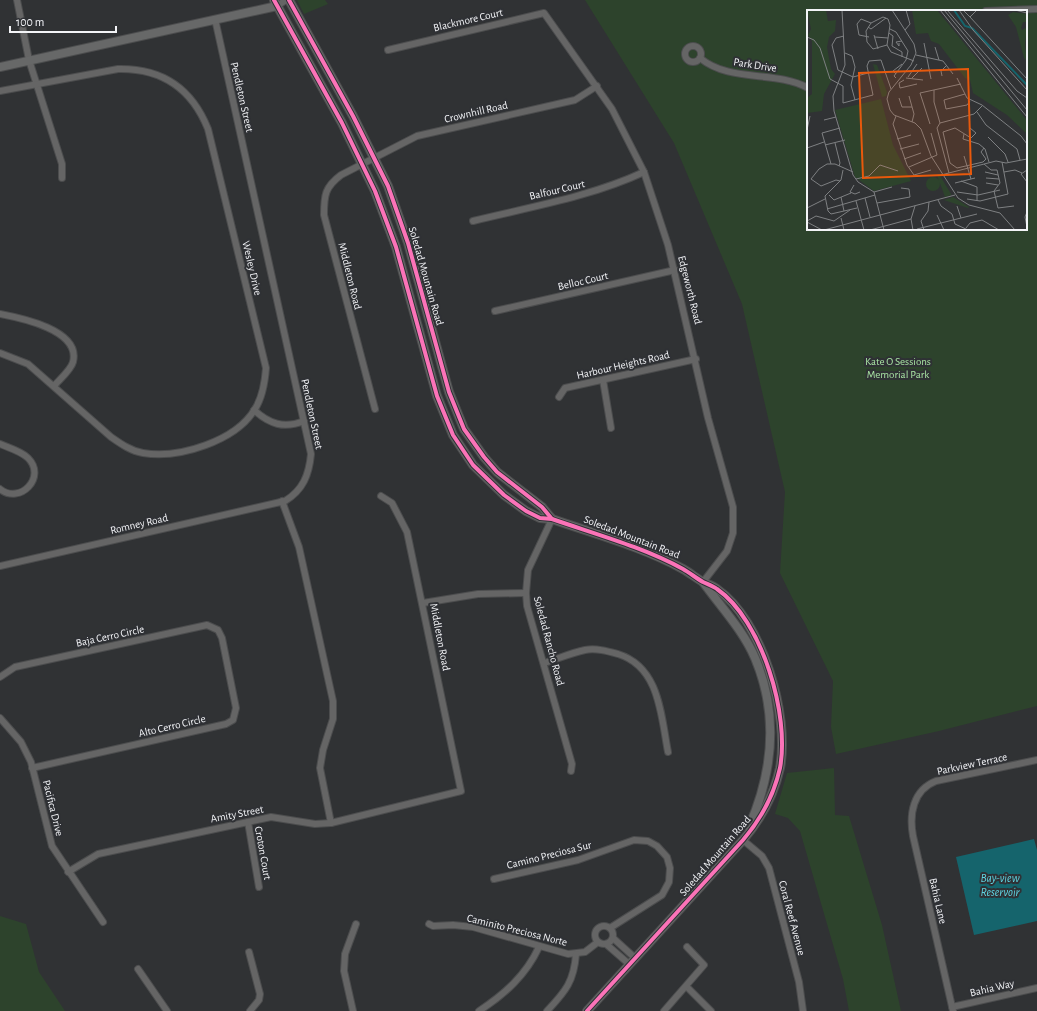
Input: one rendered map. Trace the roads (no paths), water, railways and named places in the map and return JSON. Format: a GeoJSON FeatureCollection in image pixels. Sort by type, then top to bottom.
{"type":"FeatureCollection","features":[{"type":"Feature","properties":{"kind":"main road","name":"Soledad Mountain Road"},"geometry":{"type":"LineString","coordinates":[[287,0],[374,157],[388,186],[408,243],[449,392],[464,429],[484,457],[498,472],[542,507],[552,519]]}},
{"type":"Feature","properties":{"kind":"main road"},"geometry":{"type":"LineString","coordinates":[[0,67],[214,19],[275,3]]}},
{"type":"Feature","properties":{"kind":"main road","name":"Soledad Mountain Road"},"geometry":{"type":"LineString","coordinates":[[275,3],[342,123],[375,191],[396,247],[437,396],[453,435],[473,465],[504,495],[526,511],[540,518],[552,519],[665,560],[717,589],[729,601],[752,631],[771,672],[778,698],[781,745],[780,768],[764,812],[743,840],[587,1011]]}},
{"type":"Feature","properties":{"kind":"main road"},"geometry":{"type":"LineString","coordinates":[[703,582],[734,623],[755,658],[764,684],[768,703],[771,744],[769,766],[764,788],[743,840]]}},
{"type":"Feature","properties":{"kind":"street"},"geometry":{"type":"LineString","coordinates":[[17,0],[29,60],[62,164],[62,178]]}},
{"type":"Feature","properties":{"kind":"street"},"geometry":{"type":"LineString","coordinates":[[275,3],[287,0]]}},
{"type":"Feature","properties":{"kind":"street"},"geometry":{"type":"LineString","coordinates":[[1012,10],[1037,9]]}},
{"type":"Feature","properties":{"kind":"street","name":"Blackmore Court"},"geometry":{"type":"LineString","coordinates":[[388,50],[541,13],[547,15],[550,20]]}},
{"type":"Feature","properties":{"kind":"street","name":"Pendleton Street"},"geometry":{"type":"LineString","coordinates":[[214,19],[311,454],[310,470],[305,482],[294,496],[282,502]]}},
{"type":"Feature","properties":{"kind":"street","name":"Edgeworth Road"},"geometry":{"type":"LineString","coordinates":[[550,20],[612,109],[644,172],[675,270],[708,418],[733,507],[733,533],[727,551],[703,582]]}},
{"type":"Feature","properties":{"kind":"street","name":"Park Drive"},"geometry":{"type":"LineString","coordinates":[[700,58],[708,64],[735,73],[787,81],[807,88]]}},
{"type":"Feature","properties":{"kind":"street","name":"Wesley Drive"},"geometry":{"type":"LineString","coordinates":[[0,91],[118,69],[130,69],[156,74],[174,82],[202,112],[208,129],[266,368],[261,391],[254,410],[238,427],[206,446],[193,451],[165,455],[142,453],[125,446],[111,437],[28,364],[0,352]]}},
{"type":"Feature","properties":{"kind":"street","name":"Crownhill Road"},"geometry":{"type":"LineString","coordinates":[[361,164],[417,136],[575,100],[597,86]]}},
{"type":"Feature","properties":{"kind":"street","name":"Middleton Road"},"geometry":{"type":"LineString","coordinates":[[361,164],[333,181],[325,191],[324,215],[375,409]]}},
{"type":"Feature","properties":{"kind":"street","name":"Balfour Court"},"geometry":{"type":"LineString","coordinates":[[473,221],[596,191],[621,183],[644,172]]}},
{"type":"Feature","properties":{"kind":"street","name":"Belloc Court"},"geometry":{"type":"LineString","coordinates":[[495,311],[675,270]]}},
{"type":"Feature","properties":{"kind":"street"},"geometry":{"type":"LineString","coordinates":[[0,314],[25,319],[43,325],[64,339],[74,353],[73,364],[54,386]]}},
{"type":"Feature","properties":{"kind":"street","name":"Harbour Heights Road"},"geometry":{"type":"LineString","coordinates":[[559,397],[565,388],[696,359]]}},
{"type":"Feature","properties":{"kind":"street"},"geometry":{"type":"LineString","coordinates":[[602,380],[611,428]]}},
{"type":"Feature","properties":{"kind":"street"},"geometry":{"type":"LineString","coordinates":[[254,410],[265,420],[284,426],[304,421]]}},
{"type":"Feature","properties":{"kind":"street"},"geometry":{"type":"LineString","coordinates":[[0,444],[28,458],[33,466],[34,475],[31,485],[22,492],[8,494],[0,489]]}},
{"type":"Feature","properties":{"kind":"street","name":"Middleton Road"},"geometry":{"type":"LineString","coordinates":[[381,496],[392,503],[407,532],[461,791]]}},
{"type":"Feature","properties":{"kind":"street"},"geometry":{"type":"LineString","coordinates":[[282,502],[299,547],[333,701],[333,719],[322,750],[320,768],[331,823]]}},
{"type":"Feature","properties":{"kind":"street","name":"Romney Road"},"geometry":{"type":"LineString","coordinates":[[0,566],[282,502]]}},
{"type":"Feature","properties":{"kind":"street","name":"Soledad Rancho Road"},"geometry":{"type":"LineString","coordinates":[[552,519],[528,570],[526,593],[527,606],[572,764],[571,771]]}},
{"type":"Feature","properties":{"kind":"street"},"geometry":{"type":"LineString","coordinates":[[423,603],[478,594],[526,593]]}},
{"type":"Feature","properties":{"kind":"street","name":"Baja Cerro Circle"},"geometry":{"type":"LineString","coordinates":[[0,677],[15,667],[207,625],[218,630],[222,638]]}},
{"type":"Feature","properties":{"kind":"street","name":"Alto Cerro Circle"},"geometry":{"type":"LineString","coordinates":[[32,768],[226,724],[233,720],[236,708],[222,638]]}},
{"type":"Feature","properties":{"kind":"street"},"geometry":{"type":"LineString","coordinates":[[544,662],[586,650],[606,650],[623,656],[640,666],[654,686],[668,752]]}},
{"type":"Feature","properties":{"kind":"street","name":"Pacifica Drive"},"geometry":{"type":"LineString","coordinates":[[0,718],[21,742],[32,768],[52,846],[68,872],[103,922]]}},
{"type":"Feature","properties":{"kind":"street","name":"Parkview Terrace"},"geometry":{"type":"LineString","coordinates":[[917,796],[928,784],[936,781],[1037,760]]}},
{"type":"Feature","properties":{"kind":"street","name":"Amity Street"},"geometry":{"type":"LineString","coordinates":[[68,872],[98,854],[271,817],[315,824],[331,823],[461,791]]}},
{"type":"Feature","properties":{"kind":"street","name":"Bahia Lane"},"geometry":{"type":"LineString","coordinates":[[917,796],[913,806],[912,826],[952,1009]]}},
{"type":"Feature","properties":{"kind":"street","name":"Croton Court"},"geometry":{"type":"LineString","coordinates":[[248,822],[259,887]]}},
{"type":"Feature","properties":{"kind":"street","name":"Camino Preciosa Sur"},"geometry":{"type":"LineString","coordinates":[[494,879],[578,860],[634,840],[648,841],[657,846],[667,857],[670,868],[669,882],[662,895],[610,928]]}},
{"type":"Feature","properties":{"kind":"street","name":"Coral Reef Avenue"},"geometry":{"type":"LineString","coordinates":[[743,840],[762,856],[769,868],[799,982],[803,1011]]}},
{"type":"Feature","properties":{"kind":"street"},"geometry":{"type":"LineString","coordinates":[[353,1011],[344,971],[345,954],[356,924]]}},
{"type":"Feature","properties":{"kind":"street","name":"Caminito Preciosa Norte"},"geometry":{"type":"LineString","coordinates":[[429,924],[433,926],[453,925],[473,927],[568,954],[585,952],[598,942]]}},
{"type":"Feature","properties":{"kind":"street"},"geometry":{"type":"LineString","coordinates":[[602,927],[610,928],[613,933],[613,938],[632,961],[606,944],[598,942],[595,936],[597,930],[602,927]]}},
{"type":"Feature","properties":{"kind":"street"},"geometry":{"type":"LineString","coordinates":[[606,944],[613,938]]}},
{"type":"Feature","properties":{"kind":"street"},"geometry":{"type":"LineString","coordinates":[[479,1011],[505,993],[517,982],[532,964],[539,947]]}},
{"type":"Feature","properties":{"kind":"street"},"geometry":{"type":"LineString","coordinates":[[664,1011],[687,987],[704,965],[687,947]]}},
{"type":"Feature","properties":{"kind":"street"},"geometry":{"type":"LineString","coordinates":[[249,952],[260,994],[260,1000],[250,1011]]}},
{"type":"Feature","properties":{"kind":"street"},"geometry":{"type":"LineString","coordinates":[[547,1011],[565,992],[574,972],[576,954]]}},
{"type":"Feature","properties":{"kind":"street"},"geometry":{"type":"LineString","coordinates":[[138,969],[167,1011]]}},
{"type":"Feature","properties":{"kind":"street"},"geometry":{"type":"LineString","coordinates":[[687,987],[711,1011]]}},
{"type":"Feature","properties":{"kind":"street","name":"Bahia Way"},"geometry":{"type":"LineString","coordinates":[[952,1009],[1037,988]]}},
{"type":"Feature","properties":{"kind":"water","name":"Bay-view Reservoir"},"geometry":{"type":"Polygon","coordinates":[[[1034,839],[1037,850],[1037,921],[974,935],[956,857],[1034,839]]]}},
{"type":"Feature","properties":{"kind":"park label","name":"Kate O Sessions Memorial Park"},"geometry":{"type":"Point","coordinates":[898,367]}}]}
